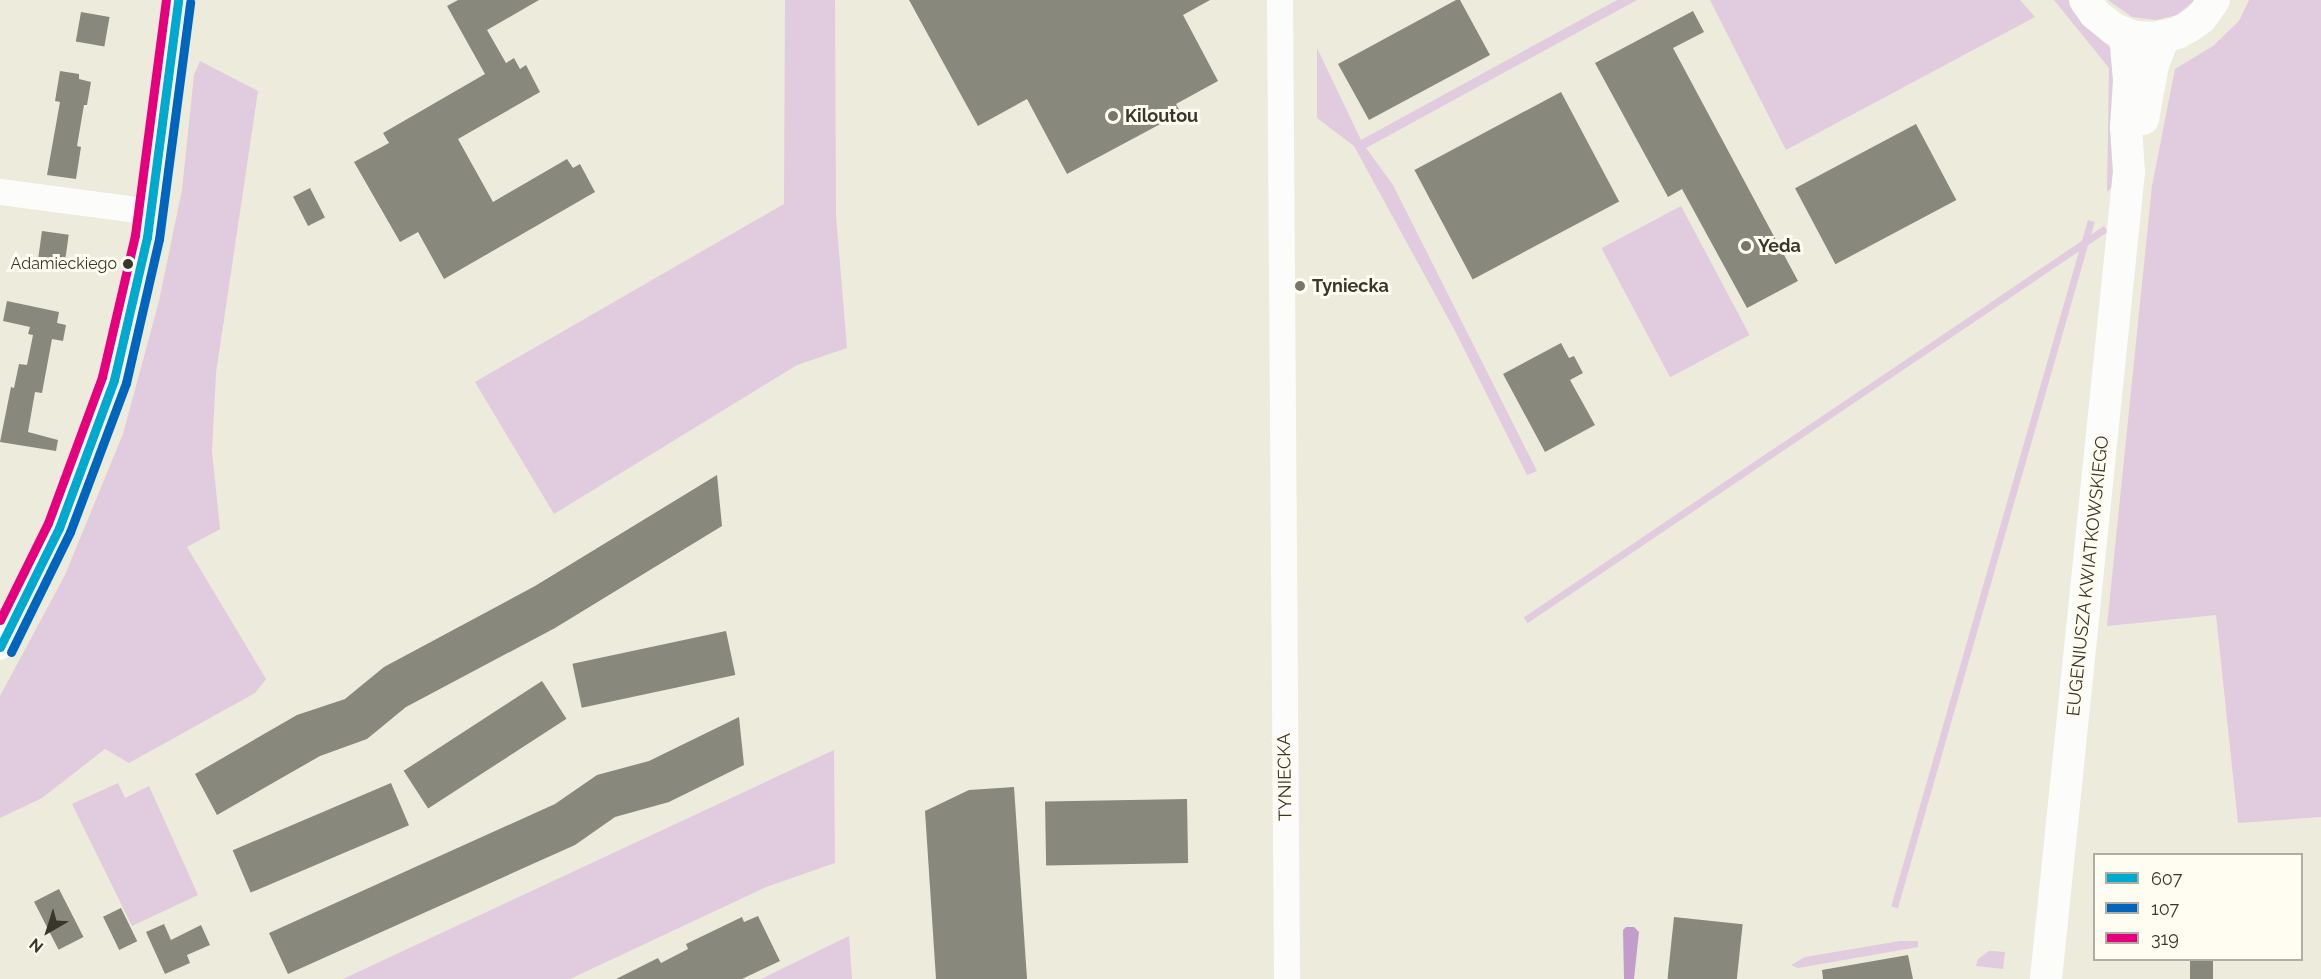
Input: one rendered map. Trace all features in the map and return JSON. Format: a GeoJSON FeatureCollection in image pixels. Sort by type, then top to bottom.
{"type":"FeatureCollection","features":[{"type":"Feature","properties":{"kind":"main road"},"geometry":{"type":"LineString","coordinates":[[2085,0],[2104,22],[2125,34],[2144,38],[2164,37],[2190,26],[2201,18],[2214,0]]}},
{"type":"Feature","properties":{"kind":"main road","name":"EUGENIUSZA KWIATKOWSKIEGO"},"geometry":{"type":"LineString","coordinates":[[2125,34],[2129,80],[2126,127],[2129,172]]}},
{"type":"Feature","properties":{"kind":"main road","name":"EUGENIUSZA KWIATKOWSKIEGO"},"geometry":{"type":"LineString","coordinates":[[2046,979],[2129,172],[2140,132],[2153,65],[2164,37]]}},
{"type":"Feature","properties":{"kind":"street"},"geometry":{"type":"LineString","coordinates":[[0,647],[59,528],[114,380],[151,212],[178,0]]}},
{"type":"Feature","properties":{"kind":"street","name":"TYNIECKA"},"geometry":{"type":"LineString","coordinates":[[1280,0],[1287,979]]}},
{"type":"Feature","properties":{"kind":"street"},"geometry":{"type":"LineString","coordinates":[[0,192],[151,212]]}},
{"type":"Feature","properties":{"kind":"shaded area"},"geometry":{"type":"Polygon","coordinates":[[[785,0],[835,0],[836,216],[847,348],[797,365],[554,514],[475,382],[784,204],[785,0]]]}},
{"type":"Feature","properties":{"kind":"shaded area"},"geometry":{"type":"Polygon","coordinates":[[[1617,0],[1637,0],[1366,148],[1393,185],[1537,471],[1527,475],[1454,329],[1354,146],[1317,118],[1317,48],[1361,140],[1617,0]]]}},
{"type":"Feature","properties":{"kind":"shaded area"},"geometry":{"type":"Polygon","coordinates":[[[1710,0],[2020,0],[2035,17],[1786,150],[1710,0]]]}},
{"type":"Feature","properties":{"kind":"shaded area"},"geometry":{"type":"Polygon","coordinates":[[[2054,0],[2069,0],[2087,28],[2111,48],[2116,56],[2115,184],[2107,192],[2109,68],[2054,0]]]}},
{"type":"Feature","properties":{"kind":"shaded area"},"geometry":{"type":"Polygon","coordinates":[[[2108,0],[2195,0],[2177,15],[2156,20],[2132,17],[2108,0]]]}},
{"type":"Feature","properties":{"kind":"shaded area"},"geometry":{"type":"Polygon","coordinates":[[[2249,0],[2321,0],[2321,817],[2238,823],[2216,615],[2107,626],[2152,186],[2175,69],[2213,46],[2239,21],[2249,0]]]}},
{"type":"Feature","properties":{"kind":"shaded area"},"geometry":{"type":"Polygon","coordinates":[[[200,61],[258,91],[216,373],[212,451],[220,529],[187,547],[266,679],[255,693],[129,763],[105,749],[42,798],[0,818],[0,696],[65,575],[123,434],[159,301],[182,190],[194,75],[200,61]]]}},
{"type":"Feature","properties":{"kind":"shaded area"},"geometry":{"type":"Polygon","coordinates":[[[1681,206],[1750,335],[1670,377],[1602,248],[1681,206]]]}},
{"type":"Feature","properties":{"kind":"shaded area"},"geometry":{"type":"Polygon","coordinates":[[[2088,220],[2095,222],[1898,908],[1891,906],[2088,220]]]}},
{"type":"Feature","properties":{"kind":"shaded area"},"geometry":{"type":"Polygon","coordinates":[[[2104,226],[2108,232],[1528,623],[1524,617],[2104,226]]]}},
{"type":"Feature","properties":{"kind":"shaded area"},"geometry":{"type":"Polygon","coordinates":[[[834,750],[835,863],[766,887],[570,979],[343,979],[834,750]]]}},
{"type":"Feature","properties":{"kind":"shaded area"},"geometry":{"type":"Polygon","coordinates":[[[118,783],[125,798],[149,786],[198,895],[132,926],[72,804],[118,783]]]}},
{"type":"Feature","properties":{"kind":"shaded area"},"geometry":{"type":"Polygon","coordinates":[[[1626,927],[1634,927],[1639,932],[1634,979],[1624,979],[1623,930],[1626,927]]]}},
{"type":"Feature","properties":{"kind":"shaded area"},"geometry":{"type":"Polygon","coordinates":[[[849,936],[852,979],[761,979],[849,936]]]}},
{"type":"Feature","properties":{"kind":"shaded area"},"geometry":{"type":"Polygon","coordinates":[[[1900,941],[1918,941],[1918,947],[1798,968],[1791,965],[1805,957],[1900,941]]]}},
{"type":"Feature","properties":{"kind":"shaded area"},"geometry":{"type":"Polygon","coordinates":[[[1989,951],[2005,952],[2003,969],[1976,966],[1978,959],[1989,951]]]}},
{"type":"Feature","properties":{"kind":"building"},"geometry":{"type":"Polygon","coordinates":[[[458,0],[539,0],[487,30],[506,63],[514,58],[520,69],[526,65],[540,92],[458,139],[493,202],[567,159],[573,168],[580,164],[595,192],[444,279],[418,232],[400,242],[354,162],[389,143],[383,133],[485,74],[447,6],[458,0]]]}},
{"type":"Feature","properties":{"kind":"building"},"geometry":{"type":"Polygon","coordinates":[[[909,0],[1210,0],[1183,15],[1218,81],[1176,104],[1181,113],[1067,174],[1027,99],[978,126],[909,0]]]}},
{"type":"Feature","properties":{"kind":"building"},"geometry":{"type":"Polygon","coordinates":[[[1456,0],[1460,0],[1490,55],[1369,120],[1338,64],[1456,0]]]}},
{"type":"Feature","properties":{"kind":"building"},"geometry":{"type":"Polygon","coordinates":[[[1693,11],[1704,32],[1673,48],[1798,281],[1747,308],[1682,189],[1668,197],[1595,63],[1693,11]]]}},
{"type":"Feature","properties":{"kind":"building"},"geometry":{"type":"Polygon","coordinates":[[[81,12],[110,17],[104,47],[76,42],[81,12]]]}},
{"type":"Feature","properties":{"kind":"building"},"geometry":{"type":"Polygon","coordinates":[[[60,71],[79,74],[79,79],[91,82],[87,105],[84,105],[77,146],[81,147],[76,179],[47,175],[60,102],[55,101],[60,71]]]}},
{"type":"Feature","properties":{"kind":"building"},"geometry":{"type":"Polygon","coordinates":[[[1561,92],[1619,201],[1473,279],[1414,170],[1561,92]]]}},
{"type":"Feature","properties":{"kind":"building"},"geometry":{"type":"Polygon","coordinates":[[[1916,124],[1956,200],[1835,264],[1795,188],[1916,124]]]}},
{"type":"Feature","properties":{"kind":"building"},"geometry":{"type":"Polygon","coordinates":[[[310,188],[325,217],[308,226],[293,197],[310,188]]]}},
{"type":"Feature","properties":{"kind":"building"},"geometry":{"type":"Polygon","coordinates":[[[42,231],[69,235],[64,269],[37,266],[42,231]]]}},
{"type":"Feature","properties":{"kind":"building"},"geometry":{"type":"Polygon","coordinates":[[[7,301],[59,312],[57,323],[66,325],[63,341],[52,339],[42,393],[35,392],[28,432],[58,440],[56,451],[0,442],[11,387],[14,388],[19,364],[27,365],[33,335],[28,334],[30,327],[3,321],[7,301]]]}},
{"type":"Feature","properties":{"kind":"building"},"geometry":{"type":"Polygon","coordinates":[[[1561,343],[1569,358],[1574,356],[1583,373],[1570,380],[1595,425],[1545,452],[1503,374],[1561,343]]]}},
{"type":"Feature","properties":{"kind":"building"},"geometry":{"type":"Polygon","coordinates":[[[717,475],[722,526],[555,628],[406,707],[367,739],[320,756],[217,815],[195,774],[297,715],[345,699],[384,667],[535,586],[717,475]]]}},
{"type":"Feature","properties":{"kind":"building"},"geometry":{"type":"Polygon","coordinates":[[[726,631],[735,675],[582,708],[572,664],[726,631]]]}},
{"type":"Feature","properties":{"kind":"building"},"geometry":{"type":"Polygon","coordinates":[[[542,681],[567,719],[428,809],[404,771],[542,681]]]}},
{"type":"Feature","properties":{"kind":"building"},"geometry":{"type":"Polygon","coordinates":[[[739,717],[744,765],[669,802],[615,817],[575,845],[288,974],[269,933],[555,804],[597,775],[649,761],[739,717]]]}},
{"type":"Feature","properties":{"kind":"building"},"geometry":{"type":"Polygon","coordinates":[[[391,783],[409,825],[251,893],[233,850],[391,783]]]}},
{"type":"Feature","properties":{"kind":"building"},"geometry":{"type":"Polygon","coordinates":[[[1014,787],[1027,979],[936,979],[925,811],[969,790],[1014,787]]]}},
{"type":"Feature","properties":{"kind":"building"},"geometry":{"type":"Polygon","coordinates":[[[1187,799],[1188,863],[1046,865],[1045,801],[1187,799]]]}},
{"type":"Feature","properties":{"kind":"building"},"geometry":{"type":"Polygon","coordinates":[[[59,889],[84,937],[59,950],[34,902],[59,889]]]}},
{"type":"Feature","properties":{"kind":"building"},"geometry":{"type":"Polygon","coordinates":[[[121,908],[137,941],[119,950],[103,917],[121,908]]]}},
{"type":"Feature","properties":{"kind":"building"},"geometry":{"type":"Polygon","coordinates":[[[758,916],[780,961],[742,979],[616,979],[658,958],[661,963],[688,949],[686,944],[742,917],[744,922],[758,916]]]}},
{"type":"Feature","properties":{"kind":"building"},"geometry":{"type":"Polygon","coordinates":[[[1674,917],[1743,924],[1737,979],[1668,979],[1674,917]]]}},
{"type":"Feature","properties":{"kind":"building"},"geometry":{"type":"Polygon","coordinates":[[[164,924],[171,940],[201,925],[210,945],[187,955],[190,963],[165,974],[146,932],[164,924]]]}},
{"type":"Feature","properties":{"kind":"building"},"geometry":{"type":"Polygon","coordinates":[[[1908,955],[1913,979],[1823,979],[1822,970],[1908,955]]]}},
{"type":"Feature","properties":{"kind":"building"},"geometry":{"type":"Polygon","coordinates":[[[2190,961],[2213,961],[2213,979],[2190,979],[2190,961]]]}},
{"type":"Feature","properties":{"kind":"transit line","name":"319"},"geometry":{"type":"LineString","coordinates":[[0,620],[48,523],[102,377],[135,235],[166,0]]}},
{"type":"Feature","properties":{"kind":"transit line","name":"607"},"geometry":{"type":"LineString","coordinates":[[0,647],[59,528],[114,380],[147,237],[178,0]]}},
{"type":"Feature","properties":{"kind":"transit line","name":"107"},"geometry":{"type":"LineString","coordinates":[[11,652],[70,532],[126,383],[159,239],[190,2]]}},
{"type":"Feature","properties":{"kind":"place","name":"Kiloutou"},"geometry":{"type":"Point","coordinates":[1113,116]}},
{"type":"Feature","properties":{"kind":"place","name":"Yeda"},"geometry":{"type":"Point","coordinates":[1746,246]}},
{"type":"Feature","properties":{"kind":"place","name":"Adamieckiego"},"geometry":{"type":"Point","coordinates":[128,264]}},
{"type":"Feature","properties":{"kind":"place","name":"Tyniecka"},"geometry":{"type":"Point","coordinates":[1300,286]}}]}
